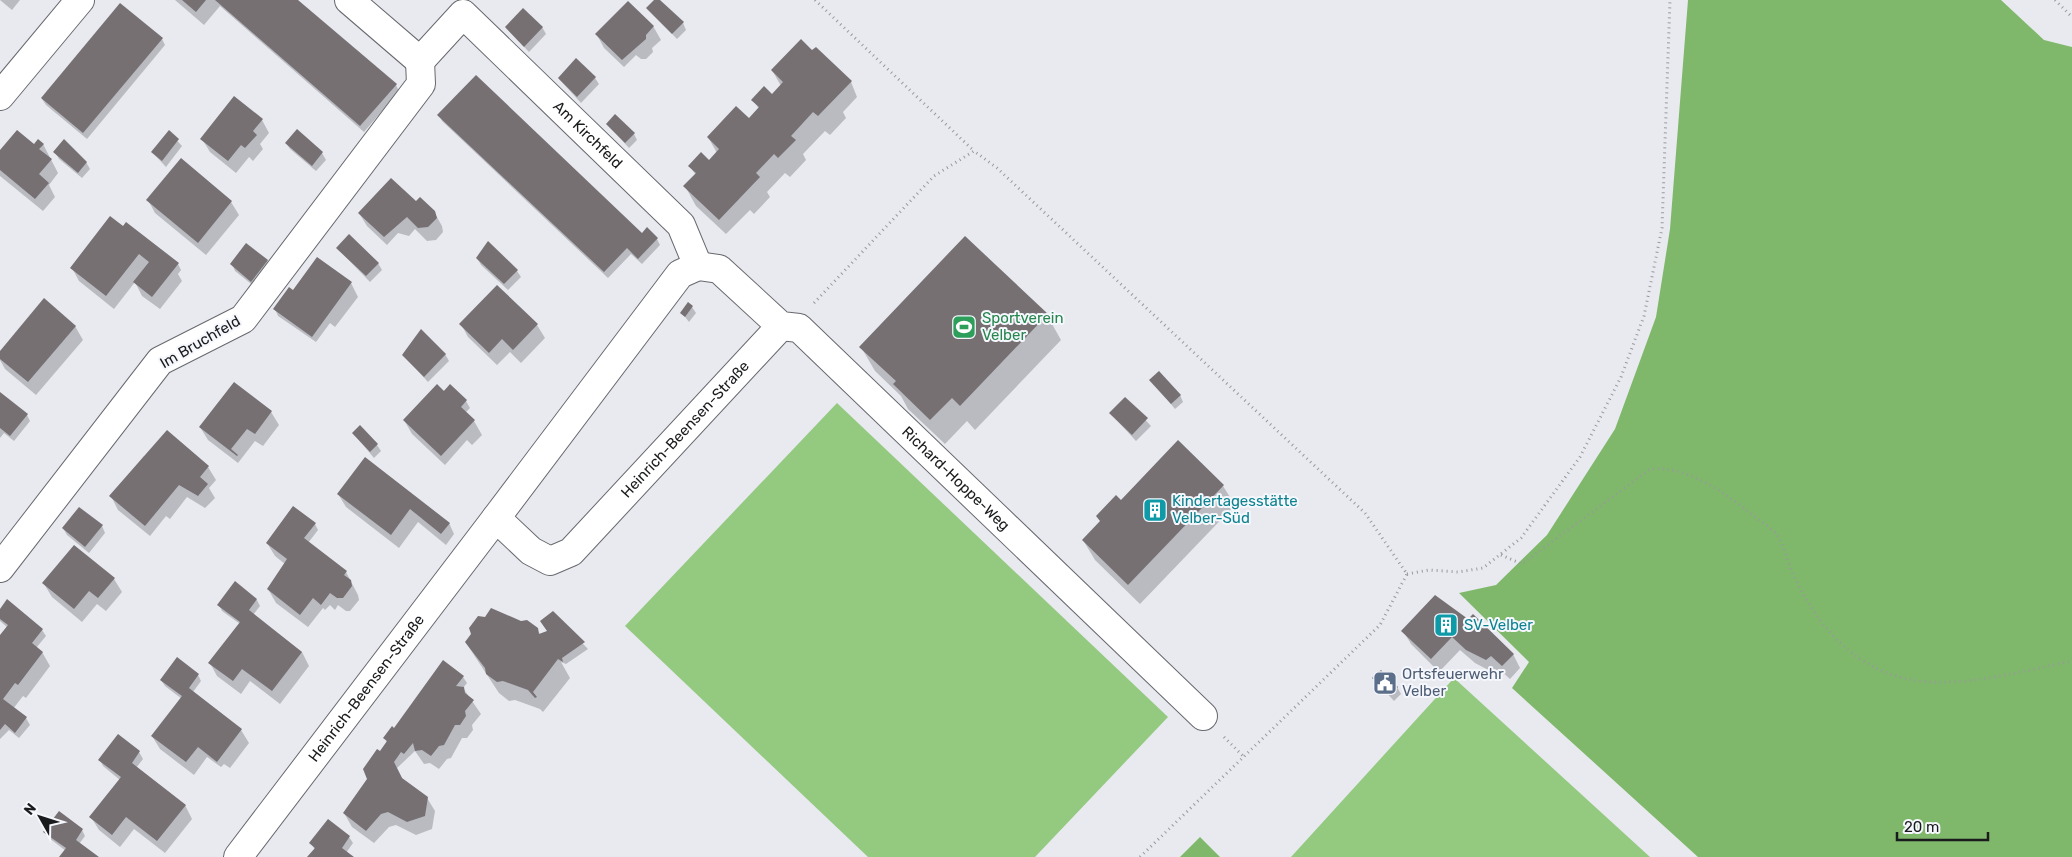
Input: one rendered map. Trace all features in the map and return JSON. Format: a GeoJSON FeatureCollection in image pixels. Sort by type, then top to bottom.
{"type":"FeatureCollection","features":[{"type":"Feature","properties":{"kind":"street"},"geometry":{"type":"LineString","coordinates":[[0,96],[80,0]]}},
{"type":"Feature","properties":{"kind":"street"},"geometry":{"type":"LineString","coordinates":[[349,0],[420,61]]}},
{"type":"Feature","properties":{"kind":"street","name":"Am Kirchfeld"},"geometry":{"type":"LineString","coordinates":[[420,61],[458,7],[681,225],[698,266]]}},
{"type":"Feature","properties":{"kind":"street","name":"Im Bruchfeld"},"geometry":{"type":"LineString","coordinates":[[0,568],[160,361],[243,319],[421,84],[420,61]]}},
{"type":"Feature","properties":{"kind":"street","name":"Richard-Hoppe-Weg"},"geometry":{"type":"LineString","coordinates":[[698,266],[719,269],[781,326],[799,328],[1203,716]]}},
{"type":"Feature","properties":{"kind":"street","name":"Heinrich-Beensen-Straße"},"geometry":{"type":"LineString","coordinates":[[238,857],[680,274],[698,266]]}},
{"type":"Feature","properties":{"kind":"street","name":"Heinrich-Beensen-Straße"},"geometry":{"type":"LineString","coordinates":[[496,518],[531,551],[550,561],[571,552],[781,326]]}},
{"type":"Feature","properties":{"kind":"path"},"geometry":{"type":"LineString","coordinates":[[815,0],[974,152],[997,168],[1365,513],[1407,574]]}},
{"type":"Feature","properties":{"kind":"path"},"geometry":{"type":"LineString","coordinates":[[1407,574],[1429,570],[1458,572],[1483,568],[1521,538],[1580,456],[1621,378],[1644,316],[1662,228],[1670,0]]}},
{"type":"Feature","properties":{"kind":"path"},"geometry":{"type":"LineString","coordinates":[[2055,0],[2072,17]]}},
{"type":"Feature","properties":{"kind":"path"},"geometry":{"type":"LineString","coordinates":[[781,326],[804,313],[934,176],[974,152]]}},
{"type":"Feature","properties":{"kind":"path"},"geometry":{"type":"LineString","coordinates":[[1501,555],[1522,564],[1635,479],[1650,469],[1664,467],[1698,479],[1741,506],[1777,535],[1804,595],[1824,626],[1865,664],[1904,678],[1935,682],[1978,679],[2072,660]]}},
{"type":"Feature","properties":{"kind":"path"},"geometry":{"type":"LineString","coordinates":[[1140,857],[1380,625],[1407,574]]}},
{"type":"Feature","properties":{"kind":"green space"},"geometry":{"type":"Polygon","coordinates":[[[1688,0],[2001,0],[2044,40],[2072,47],[2072,857],[1698,857],[1512,688],[1529,662],[1459,593],[1496,585],[1547,535],[1615,429],[1656,317],[1670,229],[1688,0]]]}},
{"type":"Feature","properties":{"kind":"green space"},"geometry":{"type":"Polygon","coordinates":[[[837,403],[1168,717],[1035,857],[868,857],[625,626],[837,403]]]}},
{"type":"Feature","properties":{"kind":"green space"},"geometry":{"type":"Polygon","coordinates":[[[1454,678],[1650,857],[1291,857],[1454,678]]]}},
{"type":"Feature","properties":{"kind":"green space"},"geometry":{"type":"Polygon","coordinates":[[[1200,837],[1220,857],[1180,857],[1200,837]]]}},
{"type":"Feature","properties":{"kind":"building"},"geometry":{"type":"Polygon","coordinates":[[[182,0],[206,0],[196,12],[182,0]]]}},
{"type":"Feature","properties":{"kind":"building"},"geometry":{"type":"Polygon","coordinates":[[[215,0],[298,0],[397,84],[360,126],[215,0]]]}},
{"type":"Feature","properties":{"kind":"building"},"geometry":{"type":"Polygon","coordinates":[[[654,0],[660,0],[684,22],[672,34],[646,8],[654,0]]]}},
{"type":"Feature","properties":{"kind":"building"},"geometry":{"type":"Polygon","coordinates":[[[628,1],[654,26],[646,35],[646,39],[622,60],[595,34],[628,1]]]}},
{"type":"Feature","properties":{"kind":"building"},"geometry":{"type":"Polygon","coordinates":[[[120,3],[163,38],[83,133],[41,98],[120,3]]]}},
{"type":"Feature","properties":{"kind":"building"},"geometry":{"type":"Polygon","coordinates":[[[523,8],[543,27],[524,47],[505,27],[523,8]]]}},
{"type":"Feature","properties":{"kind":"building"},"geometry":{"type":"Polygon","coordinates":[[[801,39],[812,50],[816,47],[852,81],[818,116],[813,112],[791,136],[796,140],[778,158],[774,154],[756,173],[760,177],[719,220],[683,186],[696,173],[688,166],[701,152],[709,160],[719,149],[707,137],[736,106],[749,118],[759,107],[751,100],[764,86],[772,94],[783,82],[771,70],[801,39]]]}},
{"type":"Feature","properties":{"kind":"building"},"geometry":{"type":"Polygon","coordinates":[[[576,58],[596,77],[577,97],[558,78],[576,58]]]}},
{"type":"Feature","properties":{"kind":"building"},"geometry":{"type":"Polygon","coordinates":[[[476,75],[642,233],[647,227],[658,238],[638,259],[627,248],[604,272],[437,115],[476,75]]]}},
{"type":"Feature","properties":{"kind":"building"},"geometry":{"type":"Polygon","coordinates":[[[234,96],[263,119],[253,131],[257,135],[245,148],[241,145],[228,161],[200,139],[234,96]]]}},
{"type":"Feature","properties":{"kind":"building"},"geometry":{"type":"Polygon","coordinates":[[[615,114],[635,133],[625,143],[606,124],[615,114]]]}},
{"type":"Feature","properties":{"kind":"building"},"geometry":{"type":"Polygon","coordinates":[[[297,129],[323,152],[312,166],[285,143],[297,129]]]}},
{"type":"Feature","properties":{"kind":"building"},"geometry":{"type":"Polygon","coordinates":[[[17,130],[34,144],[38,139],[44,144],[39,149],[52,159],[39,174],[49,183],[35,199],[0,170],[0,150],[17,130]]]}},
{"type":"Feature","properties":{"kind":"building"},"geometry":{"type":"Polygon","coordinates":[[[169,130],[179,139],[162,161],[151,152],[169,130]]]}},
{"type":"Feature","properties":{"kind":"building"},"geometry":{"type":"Polygon","coordinates":[[[64,139],[87,162],[78,173],[53,152],[64,139]]]}},
{"type":"Feature","properties":{"kind":"building"},"geometry":{"type":"Polygon","coordinates":[[[181,158],[232,201],[198,243],[146,200],[181,158]]]}},
{"type":"Feature","properties":{"kind":"building"},"geometry":{"type":"Polygon","coordinates":[[[391,178],[416,201],[420,197],[435,211],[437,218],[428,227],[418,228],[407,217],[384,237],[358,213],[391,178]]]}},
{"type":"Feature","properties":{"kind":"building"},"geometry":{"type":"Polygon","coordinates":[[[110,216],[123,226],[126,222],[179,263],[152,297],[133,282],[149,262],[139,254],[106,296],[70,268],[110,216]]]}},
{"type":"Feature","properties":{"kind":"building"},"geometry":{"type":"Polygon","coordinates":[[[349,234],[379,263],[366,276],[336,248],[349,234]]]}},
{"type":"Feature","properties":{"kind":"building","name":"Sportverein Velber"},"geometry":{"type":"Polygon","coordinates":[[[965,236],[1048,314],[960,406],[952,398],[930,420],[893,384],[896,381],[859,347],[965,236]]]}},
{"type":"Feature","properties":{"kind":"building"},"geometry":{"type":"Polygon","coordinates":[[[488,241],[518,270],[504,284],[476,258],[488,241]]]}},
{"type":"Feature","properties":{"kind":"building"},"geometry":{"type":"Polygon","coordinates":[[[246,243],[268,260],[251,282],[230,264],[246,243]]]}},
{"type":"Feature","properties":{"kind":"building"},"geometry":{"type":"Polygon","coordinates":[[[317,257],[352,282],[312,337],[273,309],[289,287],[293,290],[317,257]]]}},
{"type":"Feature","properties":{"kind":"building"},"geometry":{"type":"Polygon","coordinates":[[[497,285],[538,324],[513,350],[502,339],[489,353],[459,324],[497,285]]]}},
{"type":"Feature","properties":{"kind":"building"},"geometry":{"type":"Polygon","coordinates":[[[44,298],[76,326],[28,382],[0,359],[0,351],[44,298]]]}},
{"type":"Feature","properties":{"kind":"building"},"geometry":{"type":"Polygon","coordinates":[[[688,302],[693,306],[685,317],[680,313],[688,302]]]}},
{"type":"Feature","properties":{"kind":"building"},"geometry":{"type":"Polygon","coordinates":[[[421,329],[446,354],[424,377],[402,355],[421,329]]]}},
{"type":"Feature","properties":{"kind":"building"},"geometry":{"type":"Polygon","coordinates":[[[1159,371],[1181,395],[1171,404],[1149,380],[1159,371]]]}},
{"type":"Feature","properties":{"kind":"building"},"geometry":{"type":"Polygon","coordinates":[[[234,382],[272,411],[255,434],[247,429],[231,449],[237,456],[199,427],[234,382]]]}},
{"type":"Feature","properties":{"kind":"building"},"geometry":{"type":"Polygon","coordinates":[[[437,384],[444,391],[450,384],[467,400],[461,407],[475,420],[441,456],[403,420],[437,384]]]}},
{"type":"Feature","properties":{"kind":"building"},"geometry":{"type":"Polygon","coordinates":[[[0,392],[28,414],[10,436],[0,428],[0,392]]]}},
{"type":"Feature","properties":{"kind":"building"},"geometry":{"type":"Polygon","coordinates":[[[1125,397],[1148,418],[1132,435],[1109,413],[1125,397]]]}},
{"type":"Feature","properties":{"kind":"building"},"geometry":{"type":"Polygon","coordinates":[[[360,425],[378,444],[370,452],[352,433],[360,425]]]}},
{"type":"Feature","properties":{"kind":"building"},"geometry":{"type":"Polygon","coordinates":[[[167,430],[209,466],[200,477],[208,484],[198,496],[179,485],[145,526],[109,496],[167,430]]]}},
{"type":"Feature","properties":{"kind":"building","name":"Kindertagesstätte Velber-Süd"},"geometry":{"type":"Polygon","coordinates":[[[1178,440],[1224,485],[1128,585],[1082,540],[1100,521],[1096,516],[1116,495],[1121,500],[1178,440]]]}},
{"type":"Feature","properties":{"kind":"building"},"geometry":{"type":"Polygon","coordinates":[[[365,457],[450,523],[441,534],[410,509],[391,535],[337,494],[365,457]]]}},
{"type":"Feature","properties":{"kind":"building"},"geometry":{"type":"Polygon","coordinates":[[[293,506],[316,523],[304,538],[347,571],[344,575],[351,580],[352,586],[343,598],[337,598],[330,593],[321,605],[313,598],[300,615],[267,589],[287,559],[266,543],[293,506]]]}},
{"type":"Feature","properties":{"kind":"building"},"geometry":{"type":"Polygon","coordinates":[[[79,507],[103,525],[85,547],[62,528],[79,507]]]}},
{"type":"Feature","properties":{"kind":"building"},"geometry":{"type":"Polygon","coordinates":[[[74,545],[115,578],[98,598],[89,591],[74,609],[42,583],[74,545]]]}},
{"type":"Feature","properties":{"kind":"building"},"geometry":{"type":"Polygon","coordinates":[[[235,581],[257,599],[249,610],[302,652],[272,691],[242,669],[233,681],[208,663],[240,622],[217,605],[235,581]]]}},
{"type":"Feature","properties":{"kind":"building","name":"SV-Velber"},"geometry":{"type":"Polygon","coordinates":[[[1435,595],[1468,619],[1473,614],[1514,654],[1502,666],[1491,656],[1486,660],[1466,650],[1452,637],[1431,659],[1401,631],[1435,595]]]}},
{"type":"Feature","properties":{"kind":"building"},"geometry":{"type":"Polygon","coordinates":[[[7,599],[43,629],[32,643],[43,652],[18,685],[15,683],[3,699],[27,717],[15,733],[5,724],[0,730],[0,635],[8,625],[0,619],[0,609],[7,599]]]}},
{"type":"Feature","properties":{"kind":"building"},"geometry":{"type":"Polygon","coordinates":[[[491,608],[521,621],[527,620],[538,628],[539,634],[547,631],[540,621],[553,611],[585,642],[562,658],[563,662],[558,659],[533,692],[537,697],[535,698],[528,690],[503,681],[497,682],[486,674],[485,668],[465,642],[471,634],[469,628],[478,616],[485,617],[491,608]]]}},
{"type":"Feature","properties":{"kind":"building"},"geometry":{"type":"Polygon","coordinates":[[[177,657],[199,674],[189,688],[242,729],[217,762],[198,747],[186,762],[151,736],[182,696],[160,680],[177,657]]]}},
{"type":"Feature","properties":{"kind":"building"},"geometry":{"type":"Polygon","coordinates":[[[443,660],[464,676],[456,686],[464,687],[465,693],[474,700],[465,711],[466,716],[460,725],[455,725],[444,745],[439,746],[431,756],[422,750],[415,751],[413,743],[404,754],[401,752],[394,762],[402,778],[428,797],[425,816],[407,822],[388,812],[381,814],[366,831],[343,813],[367,779],[363,769],[377,749],[380,751],[387,741],[383,738],[392,726],[394,728],[443,660]]]}},
{"type":"Feature","properties":{"kind":"building","name":"Ortsfeuerwehr Velber"},"geometry":{"type":"Polygon","coordinates":[[[1381,670],[1398,687],[1390,695],[1372,678],[1381,670]]]}},
{"type":"Feature","properties":{"kind":"building"},"geometry":{"type":"Polygon","coordinates":[[[118,734],[140,751],[132,763],[186,805],[157,841],[126,817],[112,835],[89,817],[121,777],[98,760],[118,734]]]}},
{"type":"Feature","properties":{"kind":"building"},"geometry":{"type":"Polygon","coordinates":[[[59,811],[83,829],[76,840],[99,857],[59,857],[66,848],[43,832],[59,811]]]}},
{"type":"Feature","properties":{"kind":"building"},"geometry":{"type":"Polygon","coordinates":[[[328,819],[350,836],[342,848],[354,857],[307,857],[315,848],[309,843],[328,819]]]}},
{"type":"Feature","properties":{"kind":"place","name":"Sportverein Velber"},"geometry":{"type":"Point","coordinates":[964,327]}},
{"type":"Feature","properties":{"kind":"place","name":"Kindertagesstätte Velber-Süd"},"geometry":{"type":"Point","coordinates":[1155,510]}},
{"type":"Feature","properties":{"kind":"place","name":"SV-Velber"},"geometry":{"type":"Point","coordinates":[1446,625]}},
{"type":"Feature","properties":{"kind":"place","name":"Ortsfeuerwehr Velber"},"geometry":{"type":"Point","coordinates":[1385,683]}}]}
